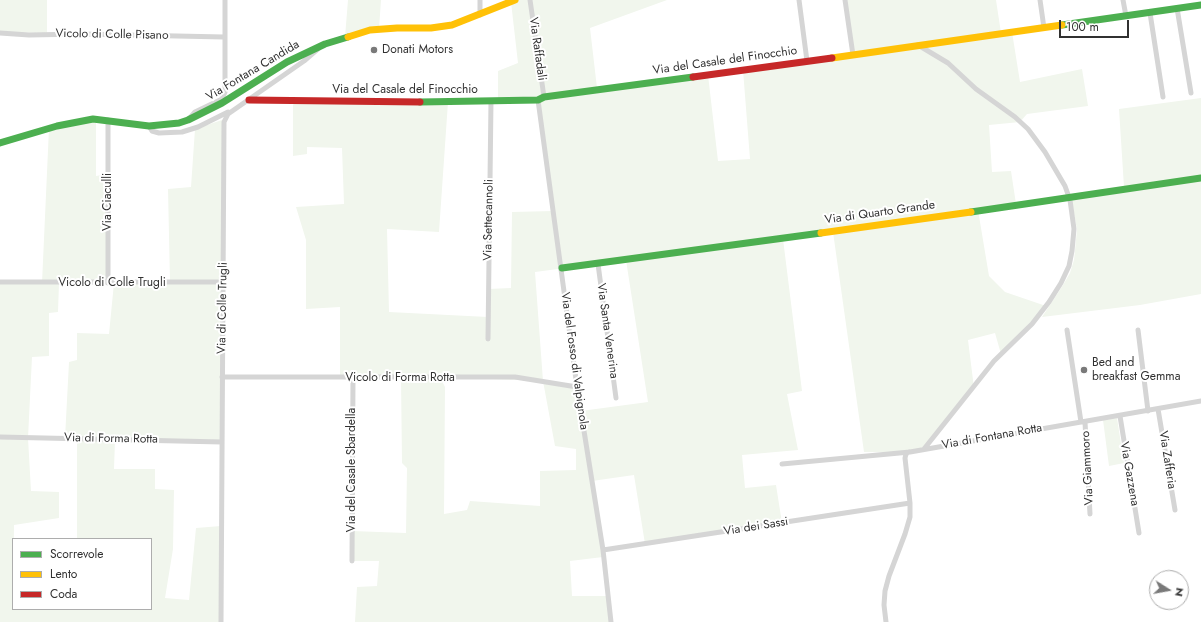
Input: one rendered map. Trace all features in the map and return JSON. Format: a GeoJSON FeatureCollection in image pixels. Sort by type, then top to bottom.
{"type":"FeatureCollection","features":[{"type":"Feature","properties":{"kind":"street"},"geometry":{"type":"LineString","coordinates":[[188,120],[194,113],[218,101],[224,95],[226,86],[224,37],[225,0]]}},
{"type":"Feature","properties":{"kind":"street"},"geometry":{"type":"LineString","coordinates":[[480,0],[480,14]]}},
{"type":"Feature","properties":{"kind":"street","name":"Via Fontana Candida"},"geometry":{"type":"LineString","coordinates":[[0,143],[65,124],[90,119],[150,126],[171,125],[188,120],[222,103],[292,58],[324,44],[370,30],[448,26],[463,22],[515,0]]}},
{"type":"Feature","properties":{"kind":"street","name":"Via Raffadali"},"geometry":{"type":"LineString","coordinates":[[530,0],[541,99]]}},
{"type":"Feature","properties":{"kind":"street"},"geometry":{"type":"LineString","coordinates":[[799,0],[807,61]]}},
{"type":"Feature","properties":{"kind":"street"},"geometry":{"type":"LineString","coordinates":[[845,0],[853,54]]}},
{"type":"Feature","properties":{"kind":"street"},"geometry":{"type":"LineString","coordinates":[[1040,0],[1044,28]]}},
{"type":"Feature","properties":{"kind":"street"},"geometry":{"type":"LineString","coordinates":[[1123,0],[1126,16]]}},
{"type":"Feature","properties":{"kind":"street","name":"Via del Casale del Finocchio"},"geometry":{"type":"LineString","coordinates":[[249,100],[386,102],[541,99],[1150,13],[1200,3]]}},
{"type":"Feature","properties":{"kind":"street"},"geometry":{"type":"LineString","coordinates":[[1177,8],[1191,93]]}},
{"type":"Feature","properties":{"kind":"street"},"geometry":{"type":"LineString","coordinates":[[1150,13],[1163,97]]}},
{"type":"Feature","properties":{"kind":"street","name":"Vicolo di Colle Pisano"},"geometry":{"type":"LineString","coordinates":[[0,33],[29,35],[84,34],[224,37]]}},
{"type":"Feature","properties":{"kind":"street","name":"Via di Colle Trugli"},"geometry":{"type":"LineString","coordinates":[[221,622],[224,124],[227,115],[237,107],[304,61],[324,44]]}},
{"type":"Feature","properties":{"kind":"street"},"geometry":{"type":"LineString","coordinates":[[918,45],[947,62],[976,89],[1026,127],[1040,144],[1064,183],[1069,197],[1074,226],[1072,251],[1067,272],[1056,293],[1035,321],[994,361],[924,449]]}},
{"type":"Feature","properties":{"kind":"street","name":"Via del Fosso di Valpignola"},"geometry":{"type":"LineString","coordinates":[[541,99],[577,387],[603,550],[611,622]]}},
{"type":"Feature","properties":{"kind":"street","name":"Via Settecannoli"},"geometry":{"type":"LineString","coordinates":[[488,339],[491,101]]}},
{"type":"Feature","properties":{"kind":"street"},"geometry":{"type":"LineString","coordinates":[[150,126],[152,131],[155,132],[182,132],[204,125],[237,107]]}},
{"type":"Feature","properties":{"kind":"street","name":"Via Ciaculli"},"geometry":{"type":"LineString","coordinates":[[108,120],[108,283]]}},
{"type":"Feature","properties":{"kind":"street","name":"Via di Quarto Grande"},"geometry":{"type":"LineString","coordinates":[[562,268],[854,229],[1201,178]]}},
{"type":"Feature","properties":{"kind":"street","name":"Via Santa Venerina"},"geometry":{"type":"LineString","coordinates":[[598,264],[616,398]]}},
{"type":"Feature","properties":{"kind":"street","name":"Vicolo di Colle Trugli"},"geometry":{"type":"LineString","coordinates":[[0,282],[223,282]]}},
{"type":"Feature","properties":{"kind":"street","name":"Via Giammoro"},"geometry":{"type":"LineString","coordinates":[[1067,330],[1083,422],[1090,514]]}},
{"type":"Feature","properties":{"kind":"street"},"geometry":{"type":"LineString","coordinates":[[1138,330],[1148,411]]}},
{"type":"Feature","properties":{"kind":"street","name":"Vicolo di Forma Rotta"},"geometry":{"type":"LineString","coordinates":[[222,377],[515,377],[577,387]]}},
{"type":"Feature","properties":{"kind":"street","name":"Via del Casale Sbardella"},"geometry":{"type":"LineString","coordinates":[[352,378],[352,561]]}},
{"type":"Feature","properties":{"kind":"street","name":"Via di Fontana Rotta"},"geometry":{"type":"LineString","coordinates":[[782,464],[910,452],[1201,401]]}},
{"type":"Feature","properties":{"kind":"street","name":"Via Zafferia"},"geometry":{"type":"LineString","coordinates":[[1158,409],[1175,510]]}},
{"type":"Feature","properties":{"kind":"street","name":"Via Gazzena"},"geometry":{"type":"LineString","coordinates":[[1120,416],[1140,533]]}},
{"type":"Feature","properties":{"kind":"street","name":"Via di Forma Rotta"},"geometry":{"type":"LineString","coordinates":[[0,437],[222,442]]}},
{"type":"Feature","properties":{"kind":"street"},"geometry":{"type":"LineString","coordinates":[[886,622],[884,603],[885,591],[908,524],[910,503],[905,458],[906,454],[910,452]]}},
{"type":"Feature","properties":{"kind":"street","name":"Via dei Sassi"},"geometry":{"type":"LineString","coordinates":[[603,550],[910,503]]}},
{"type":"Feature","properties":{"kind":"shaded area"},"geometry":{"type":"Polygon","coordinates":[[[0,0],[47,0],[47,33],[0,32],[0,0]]]}},
{"type":"Feature","properties":{"kind":"shaded area"},"geometry":{"type":"Polygon","coordinates":[[[348,0],[381,0],[379,29],[345,37],[348,0]]]}},
{"type":"Feature","properties":{"kind":"shaded area"},"geometry":{"type":"Polygon","coordinates":[[[515,0],[667,0],[590,28],[597,88],[708,75],[718,161],[750,159],[743,70],[853,54],[845,0],[996,0],[1001,33],[1012,32],[1020,82],[1082,69],[1088,106],[1027,114],[1020,122],[989,125],[992,172],[1011,171],[1016,204],[978,210],[989,276],[1005,292],[1046,306],[1001,354],[995,333],[968,340],[974,388],[924,449],[910,452],[864,452],[833,232],[783,239],[802,391],[787,394],[798,450],[742,455],[745,488],[776,485],[782,523],[645,544],[634,475],[592,481],[603,557],[570,561],[572,596],[608,596],[611,622],[355,622],[357,587],[377,586],[379,561],[352,561],[352,531],[406,533],[407,468],[402,463],[401,378],[340,378],[340,307],[306,309],[306,240],[296,207],[344,204],[342,148],[307,147],[307,154],[293,156],[293,100],[448,102],[439,232],[387,229],[389,312],[488,317],[488,289],[511,288],[512,212],[553,211],[538,101],[498,101],[498,71],[518,63],[511,2],[515,0]],[[626,260],[535,272],[543,381],[577,387],[581,411],[648,402],[626,260]],[[440,377],[445,387],[444,514],[467,510],[470,501],[540,506],[540,471],[576,470],[576,449],[555,446],[543,381],[440,377]]]}},
{"type":"Feature","properties":{"kind":"shaded area"},"geometry":{"type":"Polygon","coordinates":[[[1201,98],[1201,175],[1124,187],[1119,109],[1201,98]]]}},
{"type":"Feature","properties":{"kind":"shaded area"},"geometry":{"type":"Polygon","coordinates":[[[96,119],[96,176],[108,174],[108,283],[59,283],[58,312],[49,313],[49,356],[32,357],[28,438],[31,491],[59,492],[59,518],[14,525],[14,538],[12,538],[12,610],[152,610],[152,538],[77,538],[77,439],[65,438],[69,362],[77,360],[77,333],[109,334],[114,283],[170,282],[168,189],[191,187],[195,129],[225,119],[222,442],[115,440],[114,469],[155,469],[155,489],[174,490],[173,549],[165,598],[189,600],[196,528],[221,526],[221,622],[0,622],[0,282],[42,283],[49,128],[96,119]]]}},
{"type":"Feature","properties":{"kind":"shaded area"},"geometry":{"type":"Polygon","coordinates":[[[1201,180],[1201,294],[1140,305],[1042,317],[1070,273],[1074,260],[1077,230],[1072,201],[1073,199],[1201,180]]]}},
{"type":"Feature","properties":{"kind":"shaded area"},"geometry":{"type":"Polygon","coordinates":[[[1117,418],[1124,463],[1109,466],[1103,420],[1117,418]]]}},
{"type":"Feature","properties":{"kind":"traffic: fast"},"geometry":{"type":"LineString","coordinates":[[1062,25],[1201,5]]}},
{"type":"Feature","properties":{"kind":"traffic: fast"},"geometry":{"type":"LineString","coordinates":[[0,143],[57,126],[93,119],[149,126],[179,123],[222,103],[287,62],[325,44],[348,37]]}},
{"type":"Feature","properties":{"kind":"traffic: fast"},"geometry":{"type":"LineString","coordinates":[[420,102],[538,100],[544,97],[693,77]]}},
{"type":"Feature","properties":{"kind":"traffic: fast"},"geometry":{"type":"LineString","coordinates":[[971,212],[1201,178]]}},
{"type":"Feature","properties":{"kind":"traffic: fast"},"geometry":{"type":"LineString","coordinates":[[562,268],[821,233]]}},
{"type":"Feature","properties":{"kind":"traffic: slow"},"geometry":{"type":"LineString","coordinates":[[348,37],[370,30],[431,28],[452,25],[515,0]]}},
{"type":"Feature","properties":{"kind":"traffic: slow"},"geometry":{"type":"LineString","coordinates":[[832,58],[1062,25]]}},
{"type":"Feature","properties":{"kind":"traffic: slow"},"geometry":{"type":"LineString","coordinates":[[821,233],[971,212]]}},
{"type":"Feature","properties":{"kind":"traffic: jam"},"geometry":{"type":"LineString","coordinates":[[693,77],[832,58]]}},
{"type":"Feature","properties":{"kind":"traffic: jam"},"geometry":{"type":"LineString","coordinates":[[249,100],[420,102]]}},
{"type":"Feature","properties":{"kind":"place","name":"Donati Motors"},"geometry":{"type":"Point","coordinates":[374,50]}},
{"type":"Feature","properties":{"kind":"place","name":"Bed and breakfast Gemma"},"geometry":{"type":"Point","coordinates":[1084,370]}}]}
